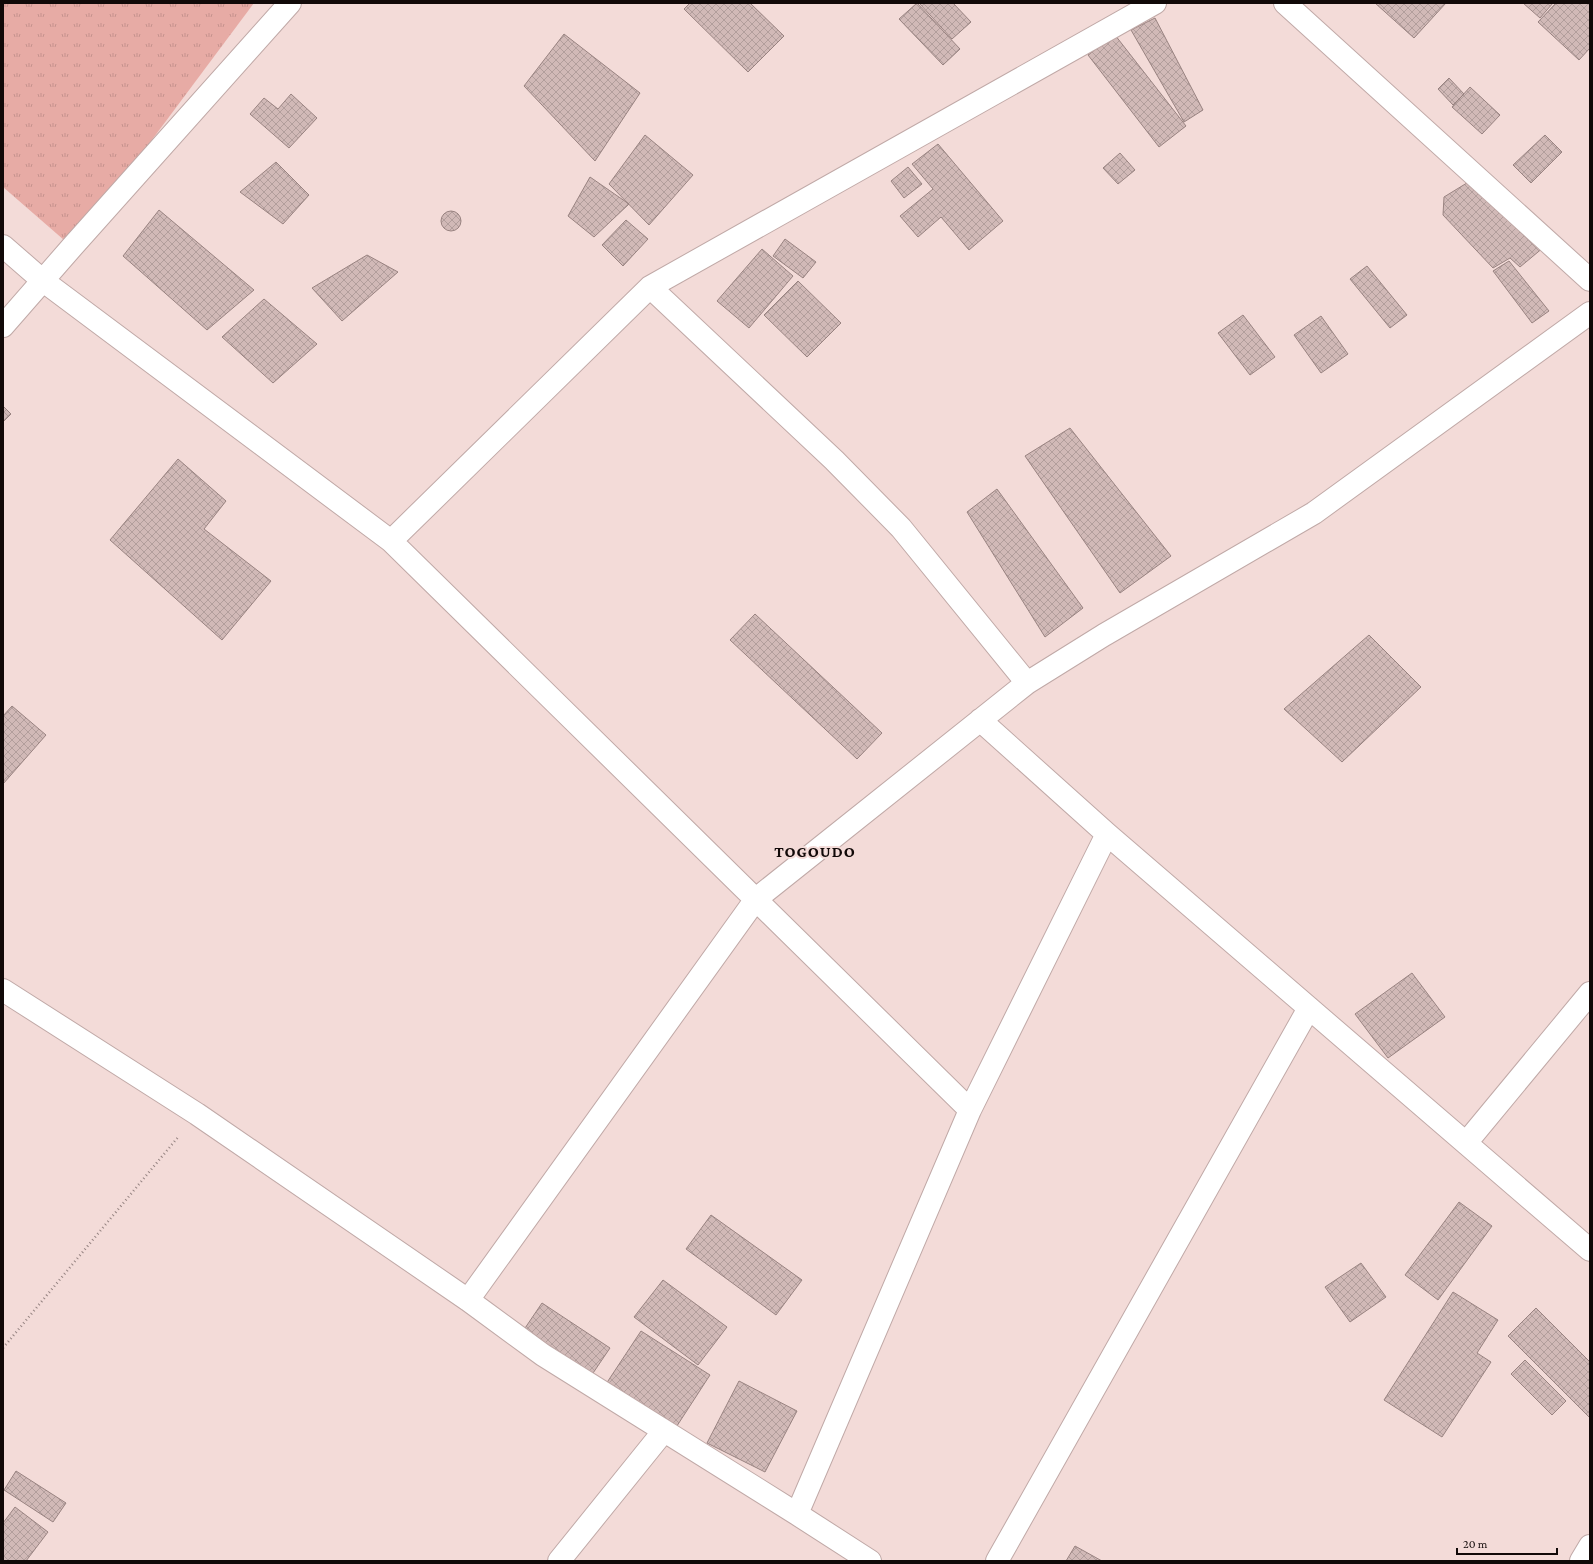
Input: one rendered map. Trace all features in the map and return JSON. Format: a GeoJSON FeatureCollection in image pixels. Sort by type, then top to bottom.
{"type":"FeatureCollection","features":[{"type":"Feature","properties":{"kind":"street"},"geometry":{"type":"LineString","coordinates":[[3,326],[42,280],[290,3]]}},
{"type":"Feature","properties":{"kind":"street"},"geometry":{"type":"LineString","coordinates":[[391,541],[650,286],[1155,3]]}},
{"type":"Feature","properties":{"kind":"street"},"geometry":{"type":"LineString","coordinates":[[1285,3],[1590,280]]}},
{"type":"Feature","properties":{"kind":"street"},"geometry":{"type":"LineString","coordinates":[[3,246],[42,280],[391,541],[970,1110]]}},
{"type":"Feature","properties":{"kind":"street"},"geometry":{"type":"LineString","coordinates":[[650,286],[834,460],[901,528],[1026,683]]}},
{"type":"Feature","properties":{"kind":"street"},"geometry":{"type":"LineString","coordinates":[[468,1300],[756,899],[1026,683],[1314,513],[1590,313]]}},
{"type":"Feature","properties":{"kind":"street"},"geometry":{"type":"LineString","coordinates":[[980,720],[1107,834],[1590,1250]]}},
{"type":"Feature","properties":{"kind":"street"},"geometry":{"type":"LineString","coordinates":[[797,1514],[970,1110],[1107,834]]}},
{"type":"Feature","properties":{"kind":"street"},"geometry":{"type":"LineString","coordinates":[[3,990],[197,1114],[468,1300],[543,1355],[870,1561]]}},
{"type":"Feature","properties":{"kind":"street"},"geometry":{"type":"LineString","coordinates":[[1466,1143],[1590,993]]}},
{"type":"Feature","properties":{"kind":"street"},"geometry":{"type":"LineString","coordinates":[[997,1561],[1309,1008]]}},
{"type":"Feature","properties":{"kind":"street"},"geometry":{"type":"LineString","coordinates":[[559,1561],[663,1432]]}},
{"type":"Feature","properties":{"kind":"street"},"geometry":{"type":"LineString","coordinates":[[1581,1561],[1590,1546]]}},
{"type":"Feature","properties":{"kind":"path"},"geometry":{"type":"LineString","coordinates":[[3,1348],[197,1114]]}},
{"type":"Feature","properties":{"kind":"green space"},"geometry":{"type":"Polygon","coordinates":[[[3,3],[254,3],[72,247],[3,187],[3,3]]]}},
{"type":"Feature","properties":{"kind":"building"},"geometry":{"type":"Polygon","coordinates":[[[690,3],[750,3],[784,36],[748,72],[684,9],[690,3]]]}},
{"type":"Feature","properties":{"kind":"building"},"geometry":{"type":"Polygon","coordinates":[[[917,3],[960,49],[943,65],[899,19],[917,3]]]}},
{"type":"Feature","properties":{"kind":"building"},"geometry":{"type":"Polygon","coordinates":[[[919,3],[953,3],[971,22],[952,39],[919,3]]]}},
{"type":"Feature","properties":{"kind":"building"},"geometry":{"type":"Polygon","coordinates":[[[1375,3],[1446,3],[1414,38],[1375,3]]]}},
{"type":"Feature","properties":{"kind":"building"},"geometry":{"type":"Polygon","coordinates":[[[1523,3],[1553,3],[1540,18],[1523,3]]]}},
{"type":"Feature","properties":{"kind":"building"},"geometry":{"type":"Polygon","coordinates":[[[1556,3],[1590,3],[1590,48],[1579,60],[1538,22],[1556,3]]]}},
{"type":"Feature","properties":{"kind":"building"},"geometry":{"type":"Polygon","coordinates":[[[1155,18],[1203,110],[1184,122],[1131,30],[1155,18]]]}},
{"type":"Feature","properties":{"kind":"building"},"geometry":{"type":"Polygon","coordinates":[[[564,34],[640,93],[595,161],[524,86],[564,34]]]}},
{"type":"Feature","properties":{"kind":"building"},"geometry":{"type":"Polygon","coordinates":[[[1115,35],[1186,126],[1159,147],[1088,55],[1115,35]]]}},
{"type":"Feature","properties":{"kind":"building"},"geometry":{"type":"Polygon","coordinates":[[[1449,78],[1464,94],[1453,105],[1438,89],[1449,78]]]}},
{"type":"Feature","properties":{"kind":"building"},"geometry":{"type":"Polygon","coordinates":[[[1470,87],[1500,115],[1482,134],[1452,107],[1470,87]]]}},
{"type":"Feature","properties":{"kind":"building"},"geometry":{"type":"Polygon","coordinates":[[[291,94],[317,118],[289,148],[250,114],[264,98],[278,109],[291,94]]]}},
{"type":"Feature","properties":{"kind":"building"},"geometry":{"type":"Polygon","coordinates":[[[645,135],[693,175],[649,225],[609,184],[645,135]]]}},
{"type":"Feature","properties":{"kind":"building"},"geometry":{"type":"Polygon","coordinates":[[[1545,135],[1562,152],[1531,183],[1513,165],[1545,135]]]}},
{"type":"Feature","properties":{"kind":"building"},"geometry":{"type":"Polygon","coordinates":[[[938,144],[1003,221],[969,250],[941,217],[918,237],[900,216],[933,189],[912,164],[938,144]]]}},
{"type":"Feature","properties":{"kind":"building"},"geometry":{"type":"Polygon","coordinates":[[[1120,153],[1135,170],[1118,184],[1103,168],[1120,153]]]}},
{"type":"Feature","properties":{"kind":"building"},"geometry":{"type":"Polygon","coordinates":[[[276,162],[309,195],[283,224],[240,192],[276,162]]]}},
{"type":"Feature","properties":{"kind":"building"},"geometry":{"type":"Polygon","coordinates":[[[908,167],[922,184],[904,198],[891,181],[908,167]]]}},
{"type":"Feature","properties":{"kind":"building"},"geometry":{"type":"Polygon","coordinates":[[[590,177],[629,204],[594,237],[568,216],[590,177]]]}},
{"type":"Feature","properties":{"kind":"building"},"geometry":{"type":"Polygon","coordinates":[[[1475,178],[1544,247],[1520,267],[1510,258],[1493,268],[1443,215],[1444,197],[1475,178]]]}},
{"type":"Feature","properties":{"kind":"building"},"geometry":{"type":"Polygon","coordinates":[[[159,210],[254,290],[207,330],[123,256],[159,210]]]}},
{"type":"Feature","properties":{"kind":"building"},"geometry":{"type":"Polygon","coordinates":[[[451,211],[458,214],[461,221],[458,228],[451,231],[444,228],[441,221],[444,214],[451,211]]]}},
{"type":"Feature","properties":{"kind":"building"},"geometry":{"type":"Polygon","coordinates":[[[626,220],[648,239],[623,266],[602,245],[626,220]]]}},
{"type":"Feature","properties":{"kind":"building"},"geometry":{"type":"Polygon","coordinates":[[[785,239],[816,262],[803,278],[773,256],[785,239]]]}},
{"type":"Feature","properties":{"kind":"building"},"geometry":{"type":"Polygon","coordinates":[[[762,249],[793,276],[749,328],[717,301],[762,249]]]}},
{"type":"Feature","properties":{"kind":"building"},"geometry":{"type":"Polygon","coordinates":[[[367,255],[398,272],[342,321],[312,288],[367,255]]]}},
{"type":"Feature","properties":{"kind":"building"},"geometry":{"type":"Polygon","coordinates":[[[1509,261],[1549,311],[1532,323],[1493,271],[1509,261]]]}},
{"type":"Feature","properties":{"kind":"building"},"geometry":{"type":"Polygon","coordinates":[[[1367,266],[1407,315],[1390,328],[1350,279],[1367,266]]]}},
{"type":"Feature","properties":{"kind":"building"},"geometry":{"type":"Polygon","coordinates":[[[798,281],[841,323],[807,357],[764,315],[798,281]]]}},
{"type":"Feature","properties":{"kind":"building"},"geometry":{"type":"Polygon","coordinates":[[[264,299],[317,344],[273,383],[222,337],[264,299]]]}},
{"type":"Feature","properties":{"kind":"building"},"geometry":{"type":"Polygon","coordinates":[[[1243,315],[1275,357],[1250,375],[1218,333],[1243,315]]]}},
{"type":"Feature","properties":{"kind":"building"},"geometry":{"type":"Polygon","coordinates":[[[1321,316],[1348,354],[1321,373],[1294,335],[1321,316]]]}},
{"type":"Feature","properties":{"kind":"building"},"geometry":{"type":"Polygon","coordinates":[[[3,406],[11,414],[3,422],[3,406]]]}},
{"type":"Feature","properties":{"kind":"building"},"geometry":{"type":"Polygon","coordinates":[[[1070,428],[1171,556],[1120,593],[1025,456],[1070,428]]]}},
{"type":"Feature","properties":{"kind":"building"},"geometry":{"type":"Polygon","coordinates":[[[178,459],[226,501],[204,529],[271,581],[222,640],[110,540],[178,459]]]}},
{"type":"Feature","properties":{"kind":"building"},"geometry":{"type":"Polygon","coordinates":[[[997,489],[1083,608],[1045,637],[967,512],[997,489]]]}},
{"type":"Feature","properties":{"kind":"building"},"geometry":{"type":"Polygon","coordinates":[[[755,614],[882,733],[857,759],[730,640],[755,614]]]}},
{"type":"Feature","properties":{"kind":"building"},"geometry":{"type":"Polygon","coordinates":[[[1369,635],[1421,687],[1342,762],[1284,709],[1369,635]]]}},
{"type":"Feature","properties":{"kind":"building"},"geometry":{"type":"Polygon","coordinates":[[[12,706],[46,735],[3,784],[3,716],[12,706]]]}},
{"type":"Feature","properties":{"kind":"building"},"geometry":{"type":"Polygon","coordinates":[[[1412,973],[1445,1017],[1388,1058],[1355,1014],[1412,973]]]}},
{"type":"Feature","properties":{"kind":"building"},"geometry":{"type":"Polygon","coordinates":[[[1459,1202],[1492,1226],[1438,1300],[1405,1275],[1459,1202]]]}},
{"type":"Feature","properties":{"kind":"building"},"geometry":{"type":"Polygon","coordinates":[[[711,1215],[802,1280],[776,1315],[686,1249],[711,1215]]]}},
{"type":"Feature","properties":{"kind":"building"},"geometry":{"type":"Polygon","coordinates":[[[1361,1263],[1386,1297],[1350,1322],[1325,1287],[1361,1263]]]}},
{"type":"Feature","properties":{"kind":"building"},"geometry":{"type":"Polygon","coordinates":[[[663,1280],[727,1327],[698,1365],[634,1317],[663,1280]]]}},
{"type":"Feature","properties":{"kind":"building"},"geometry":{"type":"Polygon","coordinates":[[[1453,1292],[1498,1320],[1477,1353],[1491,1362],[1442,1437],[1384,1400],[1453,1292]]]}},
{"type":"Feature","properties":{"kind":"building"},"geometry":{"type":"Polygon","coordinates":[[[542,1303],[610,1348],[589,1379],[521,1334],[542,1303]]]}},
{"type":"Feature","properties":{"kind":"building"},"geometry":{"type":"Polygon","coordinates":[[[1536,1308],[1590,1362],[1590,1418],[1508,1336],[1536,1308]]]}},
{"type":"Feature","properties":{"kind":"building"},"geometry":{"type":"Polygon","coordinates":[[[641,1331],[710,1375],[673,1432],[604,1387],[641,1331]]]}},
{"type":"Feature","properties":{"kind":"building"},"geometry":{"type":"Polygon","coordinates":[[[1525,1360],[1566,1401],[1552,1415],[1511,1374],[1525,1360]]]}},
{"type":"Feature","properties":{"kind":"building"},"geometry":{"type":"Polygon","coordinates":[[[739,1381],[797,1411],[765,1472],[707,1443],[739,1381]]]}},
{"type":"Feature","properties":{"kind":"building"},"geometry":{"type":"Polygon","coordinates":[[[16,1471],[66,1503],[53,1522],[4,1490],[16,1471]]]}},
{"type":"Feature","properties":{"kind":"building"},"geometry":{"type":"Polygon","coordinates":[[[15,1507],[48,1532],[26,1561],[3,1561],[3,1523],[15,1507]]]}},
{"type":"Feature","properties":{"kind":"building"},"geometry":{"type":"Polygon","coordinates":[[[1075,1546],[1102,1561],[1066,1561],[1075,1546]]]}},
{"type":"Feature","properties":{"kind":"district","name":"TOGOUDO"},"geometry":{"type":"Point","coordinates":[815,851]}}]}
